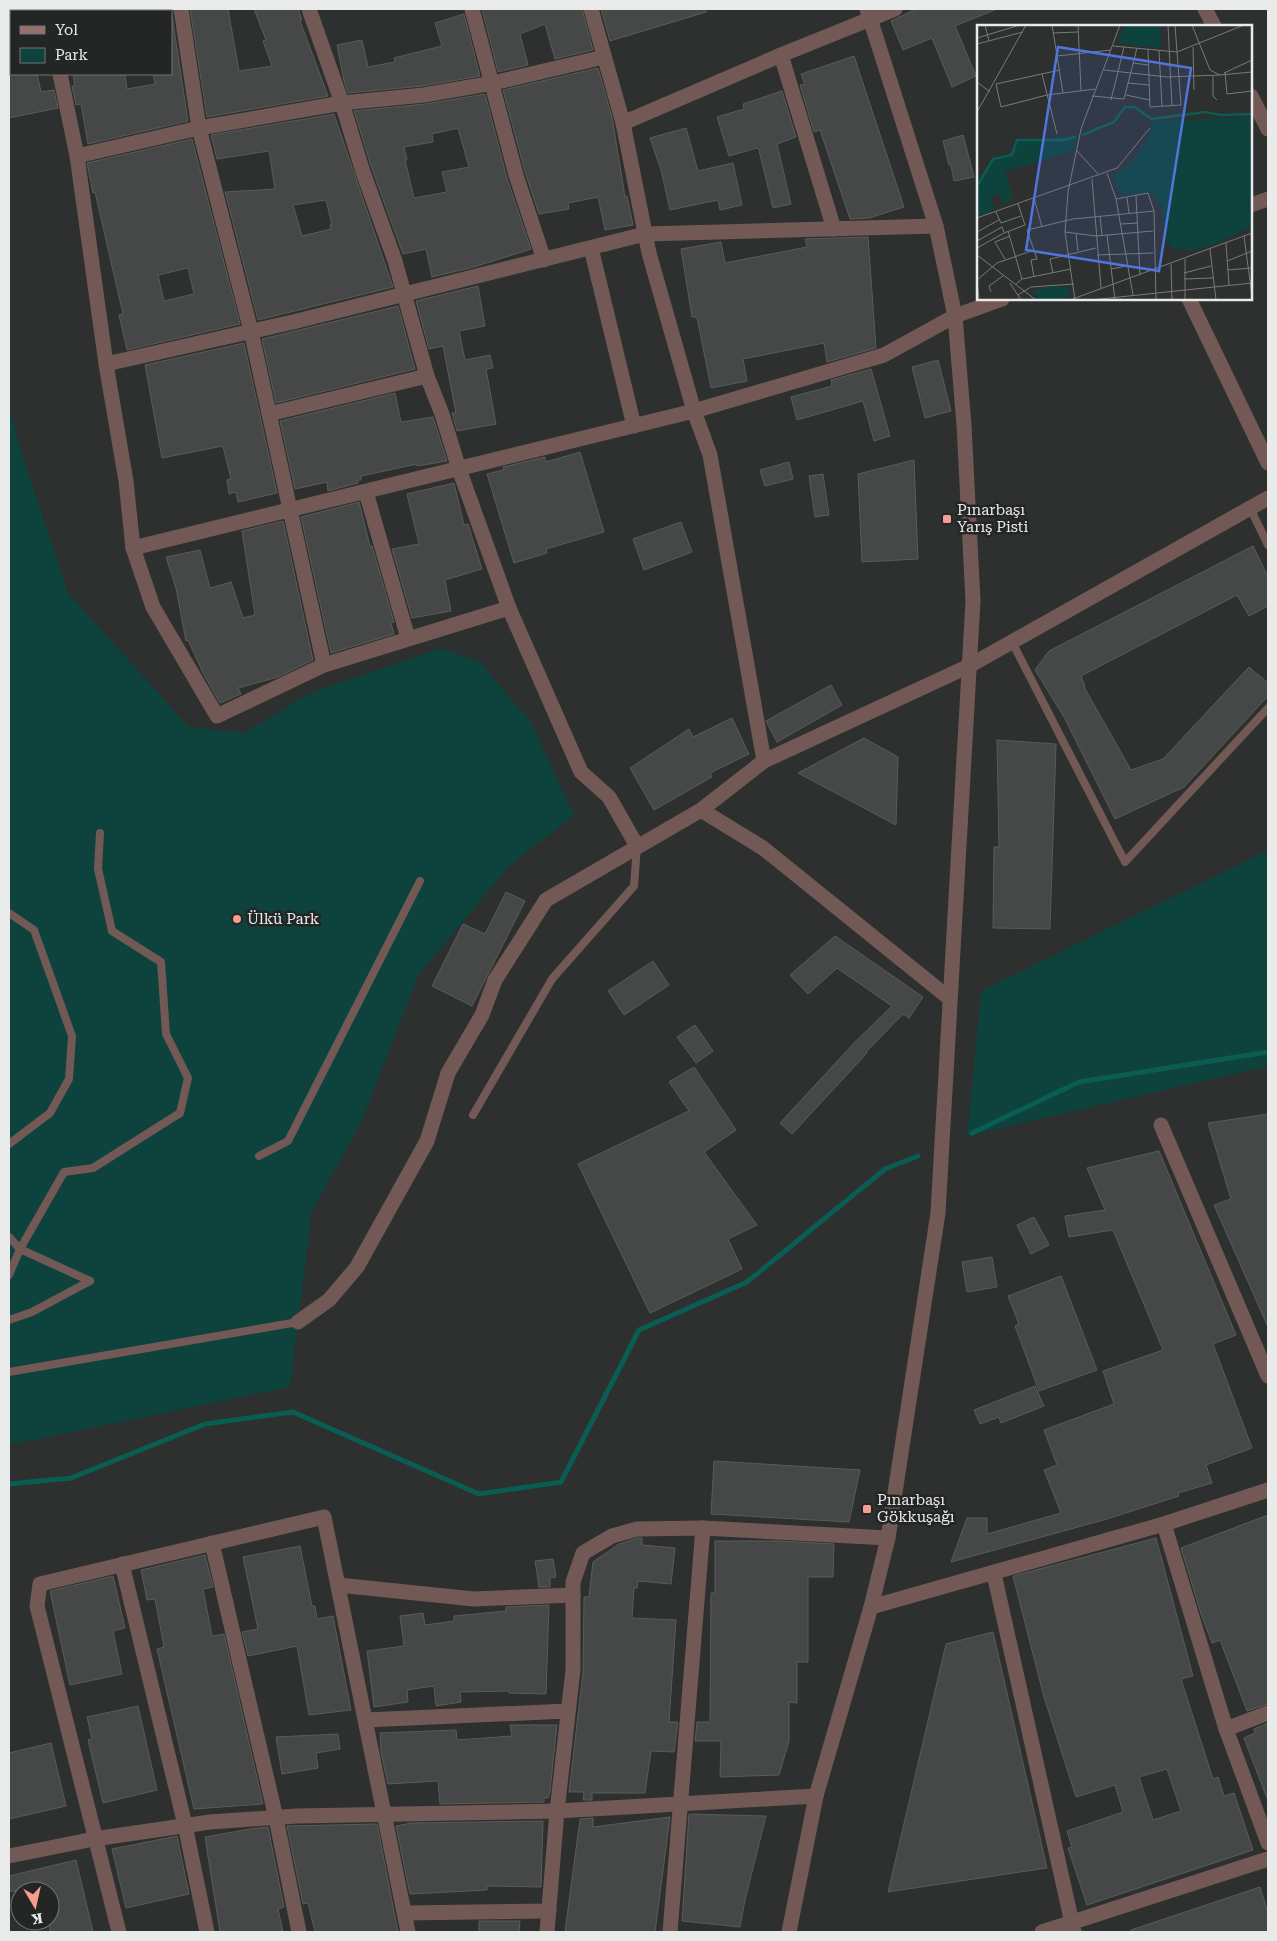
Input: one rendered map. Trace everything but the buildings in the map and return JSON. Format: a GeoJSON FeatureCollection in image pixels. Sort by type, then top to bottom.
{"type":"FeatureCollection","features":[{"type":"Feature","properties":{"kind":"street"},"geometry":{"type":"LineString","coordinates":[[181,9],[199,128],[250,331],[324,664]]}},
{"type":"Feature","properties":{"kind":"street"},"geometry":{"type":"LineString","coordinates":[[309,9],[405,294],[427,376],[509,608],[581,772],[609,797],[637,846]]}},
{"type":"Feature","properties":{"kind":"street"},"geometry":{"type":"LineString","coordinates":[[472,9],[516,174],[544,260]]}},
{"type":"Feature","properties":{"kind":"street"},"geometry":{"type":"LineString","coordinates":[[591,9],[623,123],[649,253],[694,411],[710,455],[764,761]]}},
{"type":"Feature","properties":{"kind":"street"},"geometry":{"type":"LineString","coordinates":[[623,123],[781,55],[869,14],[896,9]]}},
{"type":"Feature","properties":{"kind":"street"},"geometry":{"type":"LineString","coordinates":[[1205,9],[1213,25]]}},
{"type":"Feature","properties":{"kind":"street"},"geometry":{"type":"LineString","coordinates":[[789,1932],[816,1796],[871,1607],[888,1538],[938,1213],[973,601],[964,425],[955,316],[936,226],[869,14]]}},
{"type":"Feature","properties":{"kind":"street"},"geometry":{"type":"LineString","coordinates":[[781,55],[834,229]]}},
{"type":"Feature","properties":{"kind":"street"},"geometry":{"type":"LineString","coordinates":[[77,156],[199,128],[342,103],[424,95],[493,83],[604,56]]}},
{"type":"Feature","properties":{"kind":"street"},"geometry":{"type":"LineString","coordinates":[[60,75],[77,156],[106,364],[126,481],[133,548],[153,607],[217,716],[324,664],[509,608]]}},
{"type":"Feature","properties":{"kind":"street"},"geometry":{"type":"LineString","coordinates":[[1252,98],[1268,129]]}},
{"type":"Feature","properties":{"kind":"street"},"geometry":{"type":"LineString","coordinates":[[1252,205],[1268,198]]}},
{"type":"Feature","properties":{"kind":"street"},"geometry":{"type":"LineString","coordinates":[[106,364],[405,294],[645,234],[936,226]]}},
{"type":"Feature","properties":{"kind":"street"},"geometry":{"type":"LineString","coordinates":[[591,248],[634,426]]}},
{"type":"Feature","properties":{"kind":"street"},"geometry":{"type":"LineString","coordinates":[[133,548],[694,411],[884,355],[955,316],[999,300]]}},
{"type":"Feature","properties":{"kind":"street"},"geometry":{"type":"LineString","coordinates":[[1189,300],[1268,463]]}},
{"type":"Feature","properties":{"kind":"street"},"geometry":{"type":"LineString","coordinates":[[269,414],[427,376]]}},
{"type":"Feature","properties":{"kind":"street"},"geometry":{"type":"LineString","coordinates":[[366,492],[408,638]]}},
{"type":"Feature","properties":{"kind":"street"},"geometry":{"type":"LineString","coordinates":[[298,1322],[329,1300],[357,1267],[427,1141],[448,1073],[482,1015],[495,980],[546,900],[701,810],[764,761],[969,666],[1268,498]]}},
{"type":"Feature","properties":{"kind":"street"},"geometry":{"type":"LineString","coordinates":[[701,810],[763,848],[949,998]]}},
{"type":"Feature","properties":{"kind":"street"},"geometry":{"type":"LineString","coordinates":[[1161,1125],[1268,1376]]}},
{"type":"Feature","properties":{"kind":"street"},"geometry":{"type":"LineString","coordinates":[[871,1607],[994,1574],[1164,1524],[1268,1490]]}},
{"type":"Feature","properties":{"kind":"street"},"geometry":{"type":"LineString","coordinates":[[119,1932],[94,1838],[38,1606],[40,1584],[324,1517],[408,1932]]}},
{"type":"Feature","properties":{"kind":"street"},"geometry":{"type":"LineString","coordinates":[[1164,1524],[1226,1729],[1268,1843]]}},
{"type":"Feature","properties":{"kind":"street"},"geometry":{"type":"LineString","coordinates":[[547,1932],[557,1811],[573,1670],[573,1582],[583,1552],[612,1536],[637,1529],[703,1528],[888,1538]]}},
{"type":"Feature","properties":{"kind":"street"},"geometry":{"type":"LineString","coordinates":[[670,1932],[703,1528]]}},
{"type":"Feature","properties":{"kind":"street"},"geometry":{"type":"LineString","coordinates":[[212,1543],[276,1818],[299,1932]]}},
{"type":"Feature","properties":{"kind":"street"},"geometry":{"type":"LineString","coordinates":[[122,1564],[185,1825],[207,1932]]}},
{"type":"Feature","properties":{"kind":"street"},"geometry":{"type":"LineString","coordinates":[[994,1574],[1073,1928]]}},
{"type":"Feature","properties":{"kind":"street"},"geometry":{"type":"LineString","coordinates":[[338,1585],[474,1599],[573,1594]]}},
{"type":"Feature","properties":{"kind":"street"},"geometry":{"type":"LineString","coordinates":[[366,1720],[568,1711]]}},
{"type":"Feature","properties":{"kind":"street"},"geometry":{"type":"LineString","coordinates":[[1226,1729],[1268,1713]]}},
{"type":"Feature","properties":{"kind":"street"},"geometry":{"type":"LineString","coordinates":[[9,1856],[94,1838],[210,1822],[385,1814],[557,1811],[816,1796]]}},
{"type":"Feature","properties":{"kind":"street"},"geometry":{"type":"LineString","coordinates":[[1042,1932],[1073,1928],[1268,1859]]}},
{"type":"Feature","properties":{"kind":"street"},"geometry":{"type":"LineString","coordinates":[[405,1913],[549,1911]]}},
{"type":"Feature","properties":{"kind":"lane"},"geometry":{"type":"LineString","coordinates":[[1250,508],[1268,545]]}},
{"type":"Feature","properties":{"kind":"lane"},"geometry":{"type":"LineString","coordinates":[[1012,642],[1126,862],[1268,708]]}},
{"type":"Feature","properties":{"kind":"lane"},"geometry":{"type":"LineString","coordinates":[[9,1275],[20,1249],[64,1172],[93,1168],[180,1113],[188,1078],[166,1034],[161,962],[112,931],[98,870],[100,833]]}},
{"type":"Feature","properties":{"kind":"lane"},"geometry":{"type":"LineString","coordinates":[[473,1115],[552,979],[634,886],[637,846]]}},
{"type":"Feature","properties":{"kind":"lane"},"geometry":{"type":"LineString","coordinates":[[260,1156],[288,1141],[420,881]]}},
{"type":"Feature","properties":{"kind":"lane"},"geometry":{"type":"LineString","coordinates":[[9,913],[34,930],[72,1036],[69,1079],[50,1113],[9,1144]]}},
{"type":"Feature","properties":{"kind":"lane"},"geometry":{"type":"LineString","coordinates":[[9,1237],[20,1249],[90,1281],[32,1312],[9,1320]]}},
{"type":"Feature","properties":{"kind":"lane"},"geometry":{"type":"LineString","coordinates":[[9,1372],[298,1322]]}},
{"type":"Feature","properties":{"kind":"green space","name":"Ülkü Park"},"geometry":{"type":"Polygon","coordinates":[[[9,405],[22,454],[68,593],[189,727],[245,733],[308,694],[441,648],[480,662],[531,722],[574,816],[510,865],[419,974],[361,1123],[312,1211],[290,1387],[9,1445],[9,405]]]}},
{"type":"Feature","properties":{"kind":"green space"},"geometry":{"type":"Polygon","coordinates":[[[1268,850],[1268,1066],[967,1136],[981,991],[1268,850]]]}},
{"type":"Feature","properties":{"kind":"waterway"},"geometry":{"type":"LineString","coordinates":[[972,1133],[1079,1082],[1268,1052]]}},
{"type":"Feature","properties":{"kind":"waterway"},"geometry":{"type":"LineString","coordinates":[[9,1484],[71,1478],[205,1424],[293,1412],[479,1494],[561,1482],[639,1330],[747,1282],[885,1169],[918,1156]]}},
{"type":"Feature","properties":{"kind":"place","name":"Pınarbaşı Yarış Pisti"},"geometry":{"type":"Point","coordinates":[947,519]}},
{"type":"Feature","properties":{"kind":"place","name":"Ülkü Park"},"geometry":{"type":"Point","coordinates":[237,919]}},
{"type":"Feature","properties":{"kind":"place","name":"Pınarbaşı Gökkuşağı"},"geometry":{"type":"Point","coordinates":[867,1509]}}]}
